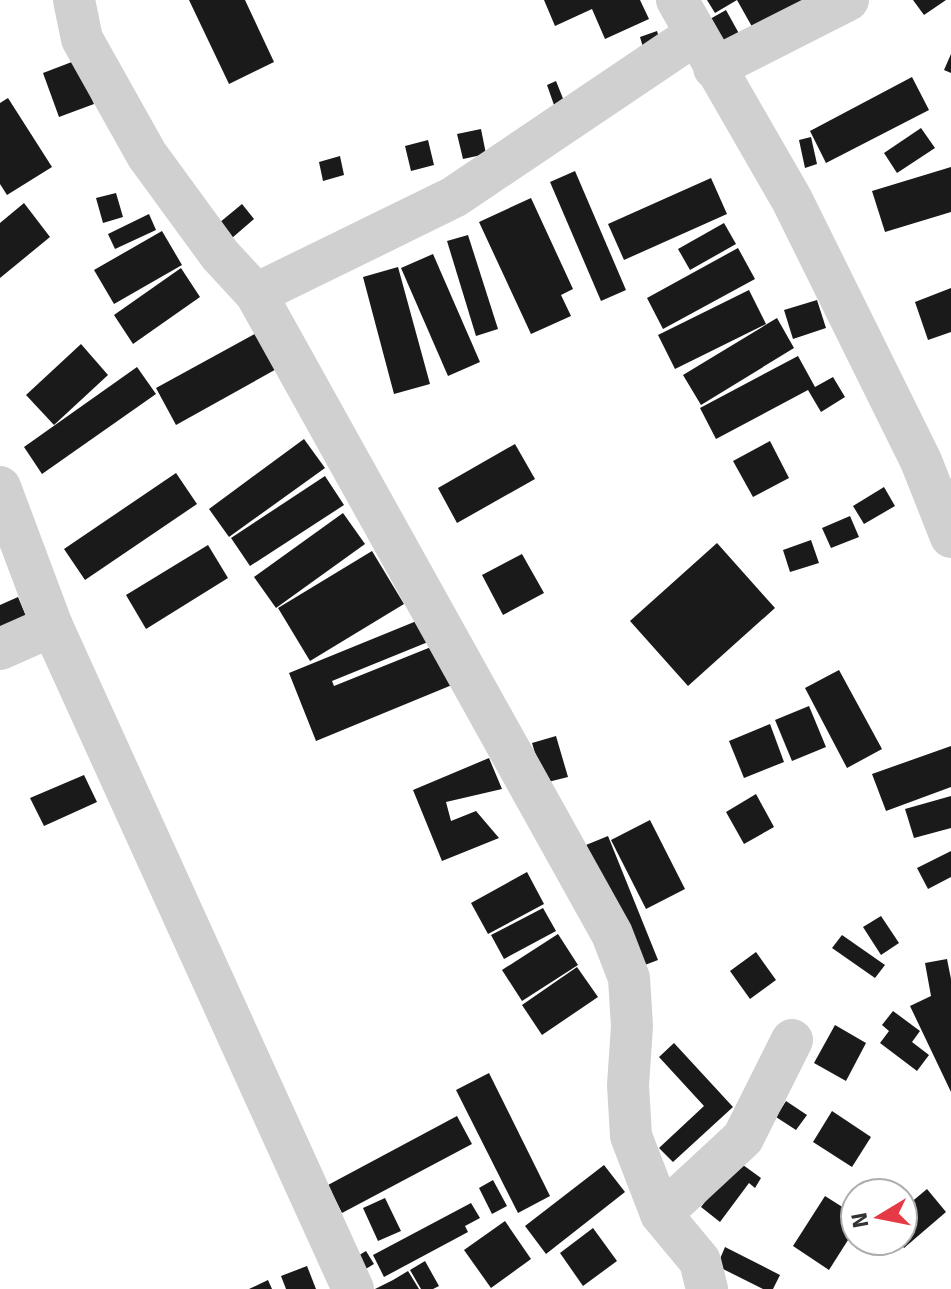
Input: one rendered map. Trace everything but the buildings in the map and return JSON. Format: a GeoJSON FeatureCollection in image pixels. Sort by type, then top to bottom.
{"type":"FeatureCollection","features":[{"type":"Feature","properties":{"kind":"street"},"geometry":{"type":"LineString","coordinates":[[74,0],[82,39],[147,155],[220,255],[256,294],[612,934],[629,978],[631,1136],[661,1214],[700,1261],[707,1289]]}},
{"type":"Feature","properties":{"kind":"street"},"geometry":{"type":"LineString","coordinates":[[256,294],[454,197],[696,34],[848,0]]}},
{"type":"Feature","properties":{"kind":"street"},"geometry":{"type":"LineString","coordinates":[[696,34],[792,200],[921,461],[951,537]]}},
{"type":"Feature","properties":{"kind":"street"},"geometry":{"type":"LineString","coordinates":[[0,487],[52,626],[353,1289]]}},
{"type":"Feature","properties":{"kind":"street"},"geometry":{"type":"LineString","coordinates":[[0,649],[52,626]]}},
{"type":"Feature","properties":{"kind":"street"},"geometry":{"type":"LineString","coordinates":[[661,1214],[743,1138],[792,1040]]}}]}
